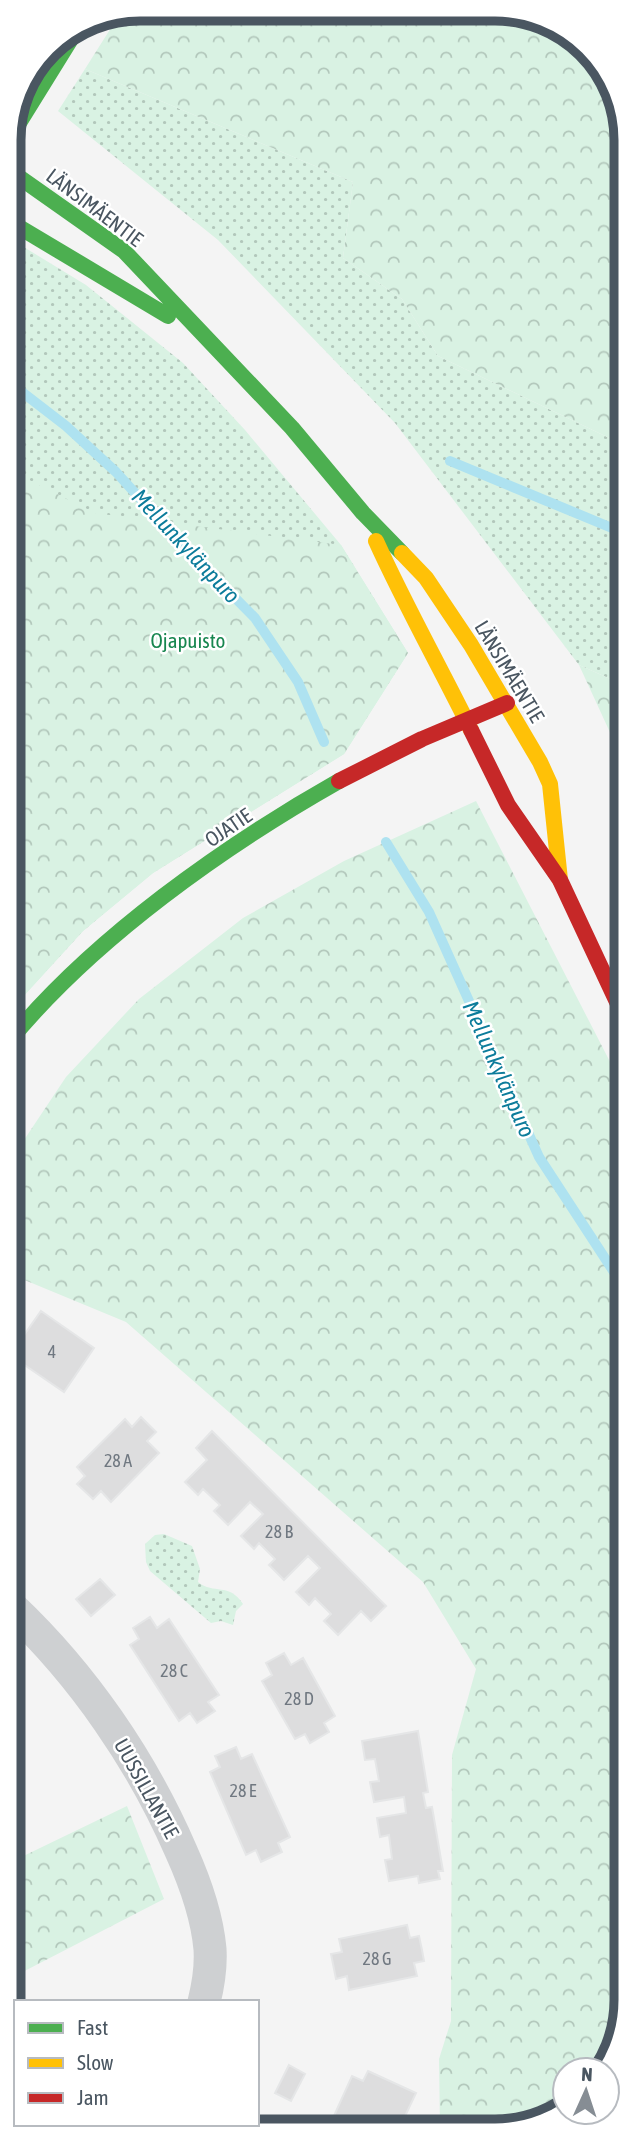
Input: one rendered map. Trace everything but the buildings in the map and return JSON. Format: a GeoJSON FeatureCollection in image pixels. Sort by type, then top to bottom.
{"type":"FeatureCollection","features":[{"type":"Feature","properties":{"kind":"main road"},"geometry":{"type":"LineString","coordinates":[[24,115],[65,48]]}},
{"type":"Feature","properties":{"kind":"main road","name":"LÄNSIMÄENTIE"},"geometry":{"type":"LineString","coordinates":[[21,178],[124,251],[292,428],[363,513],[426,578],[507,703],[550,784],[560,880]]}},
{"type":"Feature","properties":{"kind":"main road","name":"LÄNSIMÄENTIE"},"geometry":{"type":"LineString","coordinates":[[21,228],[212,342]]}},
{"type":"Feature","properties":{"kind":"main road","name":"LÄNSIMÄENTIE"},"geometry":{"type":"LineString","coordinates":[[363,513],[402,598],[508,805],[560,880],[614,995]]}},
{"type":"Feature","properties":{"kind":"main road","name":"OJATIE"},"geometry":{"type":"LineString","coordinates":[[21,1028],[76,969],[119,931],[229,850],[293,808],[393,752],[507,703]]}},
{"type":"Feature","properties":{"kind":"street","name":"UUSSILLANTIE"},"geometry":{"type":"LineString","coordinates":[[21,1616],[44,1638],[113,1727],[162,1807],[196,1885],[206,1926],[210,1951],[204,2000]]}},
{"type":"Feature","properties":{"kind":"green space"},"geometry":{"type":"Polygon","coordinates":[[[140,21],[495,21],[534,27],[568,46],[589,67],[602,87],[612,116],[614,440],[438,356],[402,299],[343,258],[353,182],[85,69],[114,24],[140,21]]]}},
{"type":"Feature","properties":{"kind":"green space"},"geometry":{"type":"Polygon","coordinates":[[[85,69],[353,182],[343,258],[402,299],[438,356],[614,440],[614,681],[579,665],[395,423],[218,240],[58,111],[85,69]]]}},
{"type":"Feature","properties":{"kind":"green space","name":"Ojapuisto"},"geometry":{"type":"Polygon","coordinates":[[[21,245],[86,285],[183,363],[245,430],[341,545],[408,653],[344,754],[153,873],[83,931],[21,999],[21,245]]]}},
{"type":"Feature","properties":{"kind":"green space","name":"Ojapuisto"},"geometry":{"type":"Polygon","coordinates":[[[21,476],[95,513],[341,545],[408,653],[344,754],[153,873],[83,931],[21,999],[21,476]]]}},
{"type":"Feature","properties":{"kind":"green space"},"geometry":{"type":"Polygon","coordinates":[[[579,665],[614,681],[614,741],[579,665]]]}},
{"type":"Feature","properties":{"kind":"green space"},"geometry":{"type":"Polygon","coordinates":[[[476,801],[614,1070],[614,2008],[610,2031],[600,2056],[551,2056],[551,2105],[519,2117],[440,2119],[439,2059],[451,2021],[452,1755],[476,1669],[423,1582],[126,1322],[21,1279],[21,1144],[66,1077],[139,999],[243,918],[344,861],[476,801]]]}},
{"type":"Feature","properties":{"kind":"green space"},"geometry":{"type":"Polygon","coordinates":[[[164,1534],[192,1546],[200,1569],[198,1582],[238,1597],[243,1604],[236,1611],[233,1625],[221,1621],[211,1623],[150,1571],[146,1562],[145,1544],[155,1535],[164,1534]]]}},
{"type":"Feature","properties":{"kind":"green space"},"geometry":{"type":"Polygon","coordinates":[[[127,1806],[164,1899],[21,1973],[21,1857],[127,1806]]]}},
{"type":"Feature","properties":{"kind":"waterway","name":"Mellunkylänpuro"},"geometry":{"type":"LineString","coordinates":[[21,391],[66,426],[116,472],[173,535],[255,618],[298,682],[324,742]]}},
{"type":"Feature","properties":{"kind":"waterway"},"geometry":{"type":"LineString","coordinates":[[450,461],[614,529]]}},
{"type":"Feature","properties":{"kind":"waterway","name":"Mellunkylänpuro"},"geometry":{"type":"LineString","coordinates":[[386,842],[429,912],[539,1157],[614,1272]]}},
{"type":"Feature","properties":{"kind":"traffic: fast"},"geometry":{"type":"LineString","coordinates":[[24,115],[65,48]]}},
{"type":"Feature","properties":{"kind":"traffic: fast"},"geometry":{"type":"LineString","coordinates":[[21,178],[124,251],[292,428],[363,513],[402,553]]}},
{"type":"Feature","properties":{"kind":"traffic: fast"},"geometry":{"type":"LineString","coordinates":[[21,228],[168,316]]}},
{"type":"Feature","properties":{"kind":"traffic: fast"},"geometry":{"type":"LineString","coordinates":[[21,1028],[81,966],[163,897],[251,835],[339,781]]}},
{"type":"Feature","properties":{"kind":"traffic: slow"},"geometry":{"type":"LineString","coordinates":[[376,541],[471,730]]}},
{"type":"Feature","properties":{"kind":"traffic: slow"},"geometry":{"type":"LineString","coordinates":[[402,553],[426,578],[471,645],[540,762],[550,784],[560,880]]}},
{"type":"Feature","properties":{"kind":"traffic: jam"},"geometry":{"type":"LineString","coordinates":[[339,781],[422,739],[507,703]]}},
{"type":"Feature","properties":{"kind":"traffic: jam"},"geometry":{"type":"LineString","coordinates":[[471,730],[508,805],[560,880],[614,995]]}}]}
